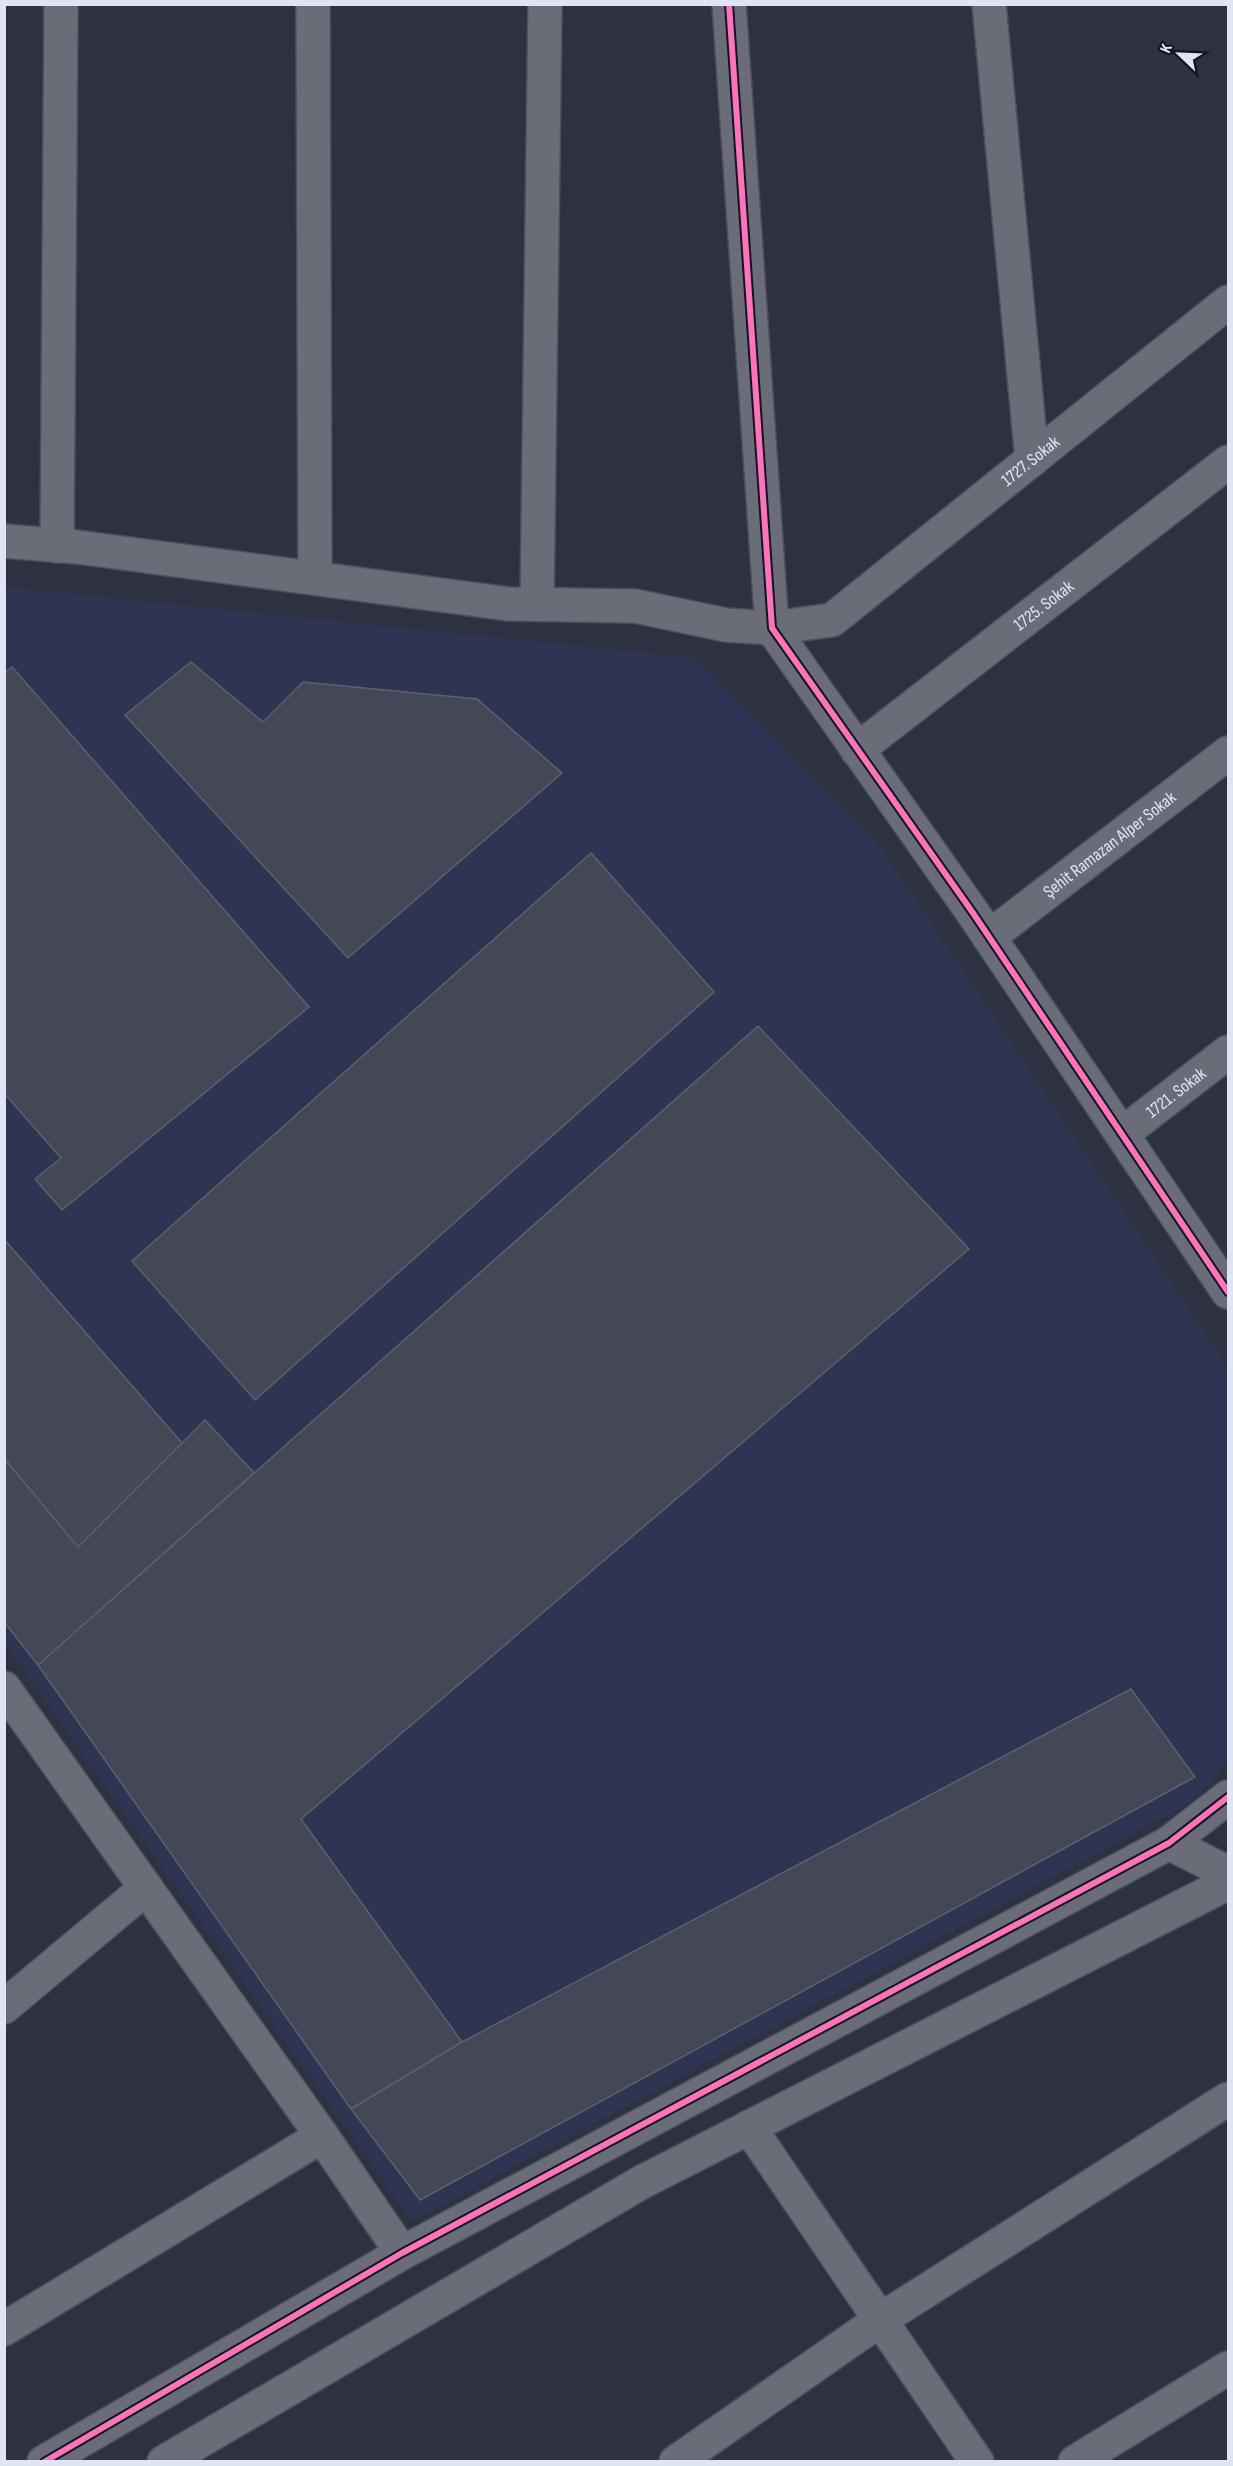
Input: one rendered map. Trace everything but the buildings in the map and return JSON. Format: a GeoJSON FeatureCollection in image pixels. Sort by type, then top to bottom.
{"type":"FeatureCollection","features":[{"type":"Feature","properties":{"kind":"street"},"geometry":{"type":"LineString","coordinates":[[57,546],[61,4]]}},
{"type":"Feature","properties":{"kind":"street"},"geometry":{"type":"LineString","coordinates":[[313,4],[315,578]]}},
{"type":"Feature","properties":{"kind":"street"},"geometry":{"type":"LineString","coordinates":[[537,604],[545,4]]}},
{"type":"Feature","properties":{"kind":"street"},"geometry":{"type":"LineString","coordinates":[[729,4],[771,628],[989,938],[1228,1292]]}},
{"type":"Feature","properties":{"kind":"street"},"geometry":{"type":"LineString","coordinates":[[989,4],[1032,460]]}},
{"type":"Feature","properties":{"kind":"street","name":"1727. Sokak"},"geometry":{"type":"LineString","coordinates":[[771,628],[832,620],[1228,302]]}},
{"type":"Feature","properties":{"kind":"street","name":"1725. Sokak"},"geometry":{"type":"LineString","coordinates":[[857,750],[1228,462]]}},
{"type":"Feature","properties":{"kind":"street"},"geometry":{"type":"LineString","coordinates":[[4,542],[57,546],[508,604],[635,606],[726,625],[771,628]]}},
{"type":"Feature","properties":{"kind":"street","name":"Şehit Ramazan Alper Sokak"},"geometry":{"type":"LineString","coordinates":[[989,938],[1228,753]]}},
{"type":"Feature","properties":{"kind":"street","name":"1721. Sokak"},"geometry":{"type":"LineString","coordinates":[[1122,1134],[1228,1052]]}},
{"type":"Feature","properties":{"kind":"street"},"geometry":{"type":"LineString","coordinates":[[4,1688],[322,2136],[402,2253]]}},
{"type":"Feature","properties":{"kind":"street"},"geometry":{"type":"LineString","coordinates":[[44,2462],[402,2253],[1169,1844],[1228,1797]]}},
{"type":"Feature","properties":{"kind":"street"},"geometry":{"type":"LineString","coordinates":[[1169,1844],[1228,1873]]}},
{"type":"Feature","properties":{"kind":"street"},"geometry":{"type":"LineString","coordinates":[[164,2462],[642,2182],[1228,1882]]}},
{"type":"Feature","properties":{"kind":"street"},"geometry":{"type":"LineString","coordinates":[[4,2007],[146,1888]]}},
{"type":"Feature","properties":{"kind":"street"},"geometry":{"type":"LineString","coordinates":[[676,2462],[880,2320],[1228,2099]]}},
{"type":"Feature","properties":{"kind":"street"},"geometry":{"type":"LineString","coordinates":[[749,2127],[977,2462]]}},
{"type":"Feature","properties":{"kind":"street"},"geometry":{"type":"LineString","coordinates":[[4,2329],[322,2136]]}},
{"type":"Feature","properties":{"kind":"street"},"geometry":{"type":"LineString","coordinates":[[1075,2462],[1228,2368]]}},
{"type":"Feature","properties":{"kind":"shaded area"},"geometry":{"type":"Polygon","coordinates":[[[4,587],[696,658],[876,841],[1228,1368],[1228,1761],[1196,1800],[412,2221],[5,1644],[4,587]]]}},
{"type":"Feature","properties":{"kind":"cycle path"},"geometry":{"type":"LineString","coordinates":[[729,4],[772,628],[973,913],[1228,1292]]}},
{"type":"Feature","properties":{"kind":"cycle path"},"geometry":{"type":"LineString","coordinates":[[44,2462],[402,2253],[1169,1843],[1228,1797]]}}]}
